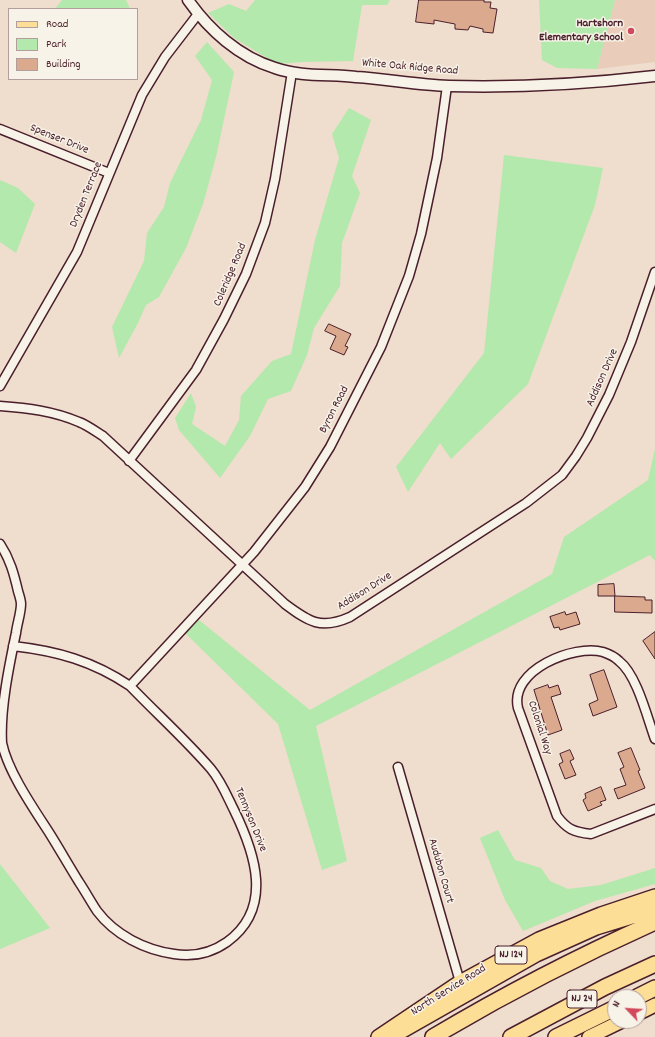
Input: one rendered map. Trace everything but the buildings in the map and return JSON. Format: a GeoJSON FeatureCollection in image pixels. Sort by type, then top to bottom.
{"type":"FeatureCollection","features":[{"type":"Feature","properties":{"kind":"highway"},"geometry":{"type":"LineString","coordinates":[[390,1037],[536,954],[596,927],[655,909]]}},
{"type":"Feature","properties":{"kind":"highway"},"geometry":{"type":"LineString","coordinates":[[434,1037],[532,981],[589,952],[655,922]]}},
{"type":"Feature","properties":{"kind":"highway","name":"NJ 24"},"geometry":{"type":"LineString","coordinates":[[511,1037],[605,987],[655,964]]}},
{"type":"Feature","properties":{"kind":"highway"},"geometry":{"type":"LineString","coordinates":[[556,1037],[607,1012]]}},
{"type":"Feature","properties":{"kind":"main road","name":"North Service Road"},"geometry":{"type":"LineString","coordinates":[[378,1037],[460,982],[539,939],[601,914],[655,896]]}},
{"type":"Feature","properties":{"kind":"main road"},"geometry":{"type":"LineString","coordinates":[[591,1037],[607,1029]]}},
{"type":"Feature","properties":{"kind":"street","name":"White Oak Ridge Road"},"geometry":{"type":"LineString","coordinates":[[188,0],[198,14],[224,40],[238,50],[257,61],[275,68],[292,72],[356,76],[447,86],[540,86],[584,84],[655,76]]}},
{"type":"Feature","properties":{"kind":"street","name":"Dryden Terrace"},"geometry":{"type":"LineString","coordinates":[[0,386],[77,252],[132,118],[153,76],[165,57],[198,14]]}},
{"type":"Feature","properties":{"kind":"street","name":"Coleridge Road"},"geometry":{"type":"LineString","coordinates":[[129,461],[196,370],[224,319],[246,274],[265,223],[275,179],[292,72]]}},
{"type":"Feature","properties":{"kind":"street","name":"Byron Road"},"geometry":{"type":"LineString","coordinates":[[130,686],[254,552],[305,487],[330,447],[380,347],[409,276],[421,234],[437,158],[447,86]]}},
{"type":"Feature","properties":{"kind":"street","name":"Spenser Drive"},"geometry":{"type":"LineString","coordinates":[[0,129],[109,173]]}},
{"type":"Feature","properties":{"kind":"street","name":"Addison Drive"},"geometry":{"type":"LineString","coordinates":[[0,406],[52,412],[80,422],[103,436],[302,617],[315,623],[337,623],[350,617],[526,503],[562,475],[588,438],[609,395],[631,342],[655,272]]}},
{"type":"Feature","properties":{"kind":"street","name":"Tennyson Drive"},"geometry":{"type":"LineString","coordinates":[[0,544],[13,566],[21,605],[1,706],[0,725],[2,744],[9,763],[22,789],[98,911],[115,928],[135,942],[158,951],[183,955],[204,954],[231,939],[246,922],[255,901],[257,885],[256,871],[250,848],[238,817],[224,789],[212,770],[130,686],[100,668],[80,660],[44,650],[13,646]]}},
{"type":"Feature","properties":{"kind":"street","name":"Colonial Way"},"geometry":{"type":"LineString","coordinates":[[655,739],[635,684],[628,671],[620,662],[607,654],[592,651],[580,652],[554,659],[529,674],[519,689],[517,702],[518,708],[556,816],[564,825],[571,830],[591,834],[655,809]]}},
{"type":"Feature","properties":{"kind":"street","name":"Audubon Court"},"geometry":{"type":"LineString","coordinates":[[398,767],[460,982]]}},
{"type":"Feature","properties":{"kind":"shaded area","name":"Hartshorn Elementary School"},"geometry":{"type":"Polygon","coordinates":[[[615,0],[655,0],[655,62],[597,69],[615,0]]]}},
{"type":"Feature","properties":{"kind":"green space"},"geometry":{"type":"Polygon","coordinates":[[[62,0],[126,0],[130,8],[56,8],[62,0]]]}},
{"type":"Feature","properties":{"kind":"green space"},"geometry":{"type":"Polygon","coordinates":[[[255,0],[390,0],[387,5],[362,5],[353,61],[277,64],[234,38],[208,13],[229,4],[246,11],[255,0]]]}},
{"type":"Feature","properties":{"kind":"green space"},"geometry":{"type":"Polygon","coordinates":[[[539,0],[615,0],[597,69],[557,68],[542,60],[539,0]]]}},
{"type":"Feature","properties":{"kind":"green space"},"geometry":{"type":"Polygon","coordinates":[[[207,42],[234,72],[216,157],[203,204],[186,248],[159,297],[146,305],[119,358],[112,327],[144,261],[147,233],[164,207],[170,183],[201,120],[212,80],[195,56],[207,42]]]}},
{"type":"Feature","properties":{"kind":"green space"},"geometry":{"type":"Polygon","coordinates":[[[349,108],[371,120],[352,176],[360,193],[342,243],[340,286],[314,328],[307,355],[291,391],[268,399],[250,436],[220,478],[179,430],[175,418],[191,393],[196,407],[192,424],[225,446],[239,420],[241,396],[272,361],[291,354],[315,240],[339,158],[332,134],[349,108]]]}},
{"type":"Feature","properties":{"kind":"green space"},"geometry":{"type":"Polygon","coordinates":[[[504,155],[603,168],[595,205],[528,384],[451,459],[440,443],[408,492],[396,467],[484,353],[504,155]]]}},
{"type":"Feature","properties":{"kind":"green space"},"geometry":{"type":"Polygon","coordinates":[[[0,180],[18,188],[35,204],[16,253],[0,242],[0,180]]]}},
{"type":"Feature","properties":{"kind":"green space"},"geometry":{"type":"Polygon","coordinates":[[[655,449],[655,561],[650,555],[316,726],[347,861],[322,870],[278,724],[185,633],[199,620],[310,710],[552,574],[564,537],[648,480],[655,449]]]}},
{"type":"Feature","properties":{"kind":"green space"},"geometry":{"type":"Polygon","coordinates":[[[498,830],[515,860],[541,868],[550,881],[568,889],[601,885],[655,868],[655,884],[595,901],[523,931],[505,900],[480,838],[498,830]]]}},
{"type":"Feature","properties":{"kind":"green space"},"geometry":{"type":"Polygon","coordinates":[[[0,864],[50,928],[0,949],[0,864]]]}},
{"type":"Feature","properties":{"kind":"place","name":"Hartshorn Elementary School"},"geometry":{"type":"Point","coordinates":[631,31]}}]}
